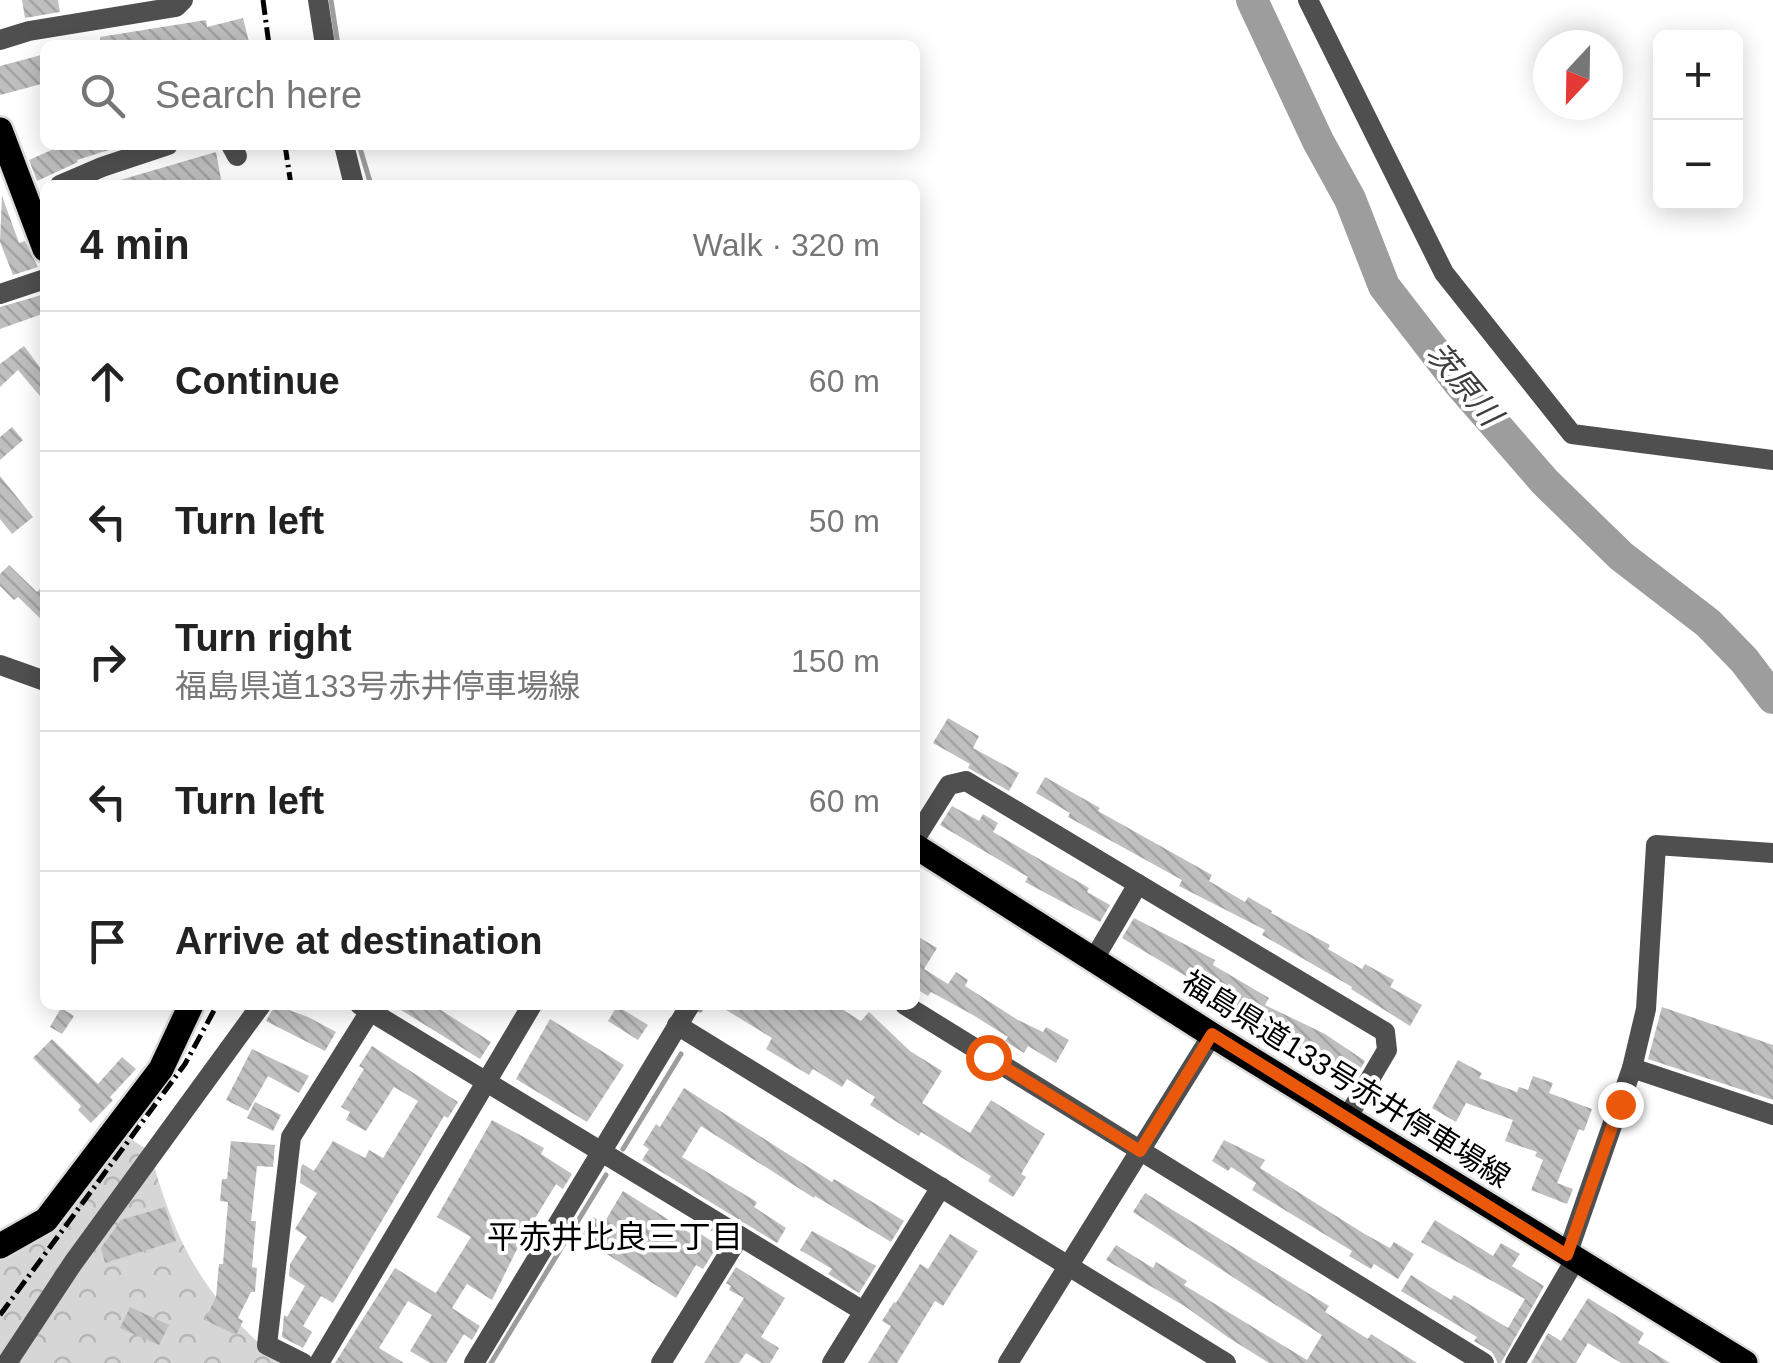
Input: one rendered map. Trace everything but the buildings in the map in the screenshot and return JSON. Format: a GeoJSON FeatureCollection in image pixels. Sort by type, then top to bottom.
{"type":"FeatureCollection","features":[{"type":"Feature","properties":{"kind":"main road"},"geometry":{"type":"LineString","coordinates":[[0,130],[36,195]]}},
{"type":"Feature","properties":{"kind":"main road","name":"福島県道133号赤井停車場線"},"geometry":{"type":"LineString","coordinates":[[920,846],[1212,1034],[1744,1363]]}},
{"type":"Feature","properties":{"kind":"main road"},"geometry":{"type":"LineString","coordinates":[[0,1246],[46,1220],[161,1069],[189,1010]]}},
{"type":"Feature","properties":{"kind":"street"},"geometry":{"type":"LineString","coordinates":[[0,40],[29,31],[176,6],[183,0]]}},
{"type":"Feature","properties":{"kind":"street"},"geometry":{"type":"LineString","coordinates":[[318,0],[324,40]]}},
{"type":"Feature","properties":{"kind":"street"},"geometry":{"type":"LineString","coordinates":[[1308,0],[1444,274],[1572,434],[1773,460]]}},
{"type":"Feature","properties":{"kind":"street"},"geometry":{"type":"LineString","coordinates":[[72,180],[153,150]]}},
{"type":"Feature","properties":{"kind":"street"},"geometry":{"type":"LineString","coordinates":[[345,150],[353,180]]}},
{"type":"Feature","properties":{"kind":"street"},"geometry":{"type":"LineString","coordinates":[[0,294],[40,281]]}},
{"type":"Feature","properties":{"kind":"street"},"geometry":{"type":"LineString","coordinates":[[0,665],[40,679]]}},
{"type":"Feature","properties":{"kind":"street"},"geometry":{"type":"LineString","coordinates":[[920,834],[949,785],[966,781],[1384,1032],[1387,1050],[1347,1118]]}},
{"type":"Feature","properties":{"kind":"street"},"geometry":{"type":"LineString","coordinates":[[1515,1363],[1571,1257],[1632,1068],[1646,1009],[1656,845],[1773,853]]}},
{"type":"Feature","properties":{"kind":"street"},"geometry":{"type":"LineString","coordinates":[[1094,959],[1138,884]]}},
{"type":"Feature","properties":{"kind":"street"},"geometry":{"type":"LineString","coordinates":[[7,1363],[73,1263],[256,1010]]}},
{"type":"Feature","properties":{"kind":"street"},"geometry":{"type":"LineString","coordinates":[[303,1363],[266,1345],[291,1137],[366,1010]]}},
{"type":"Feature","properties":{"kind":"street"},"geometry":{"type":"LineString","coordinates":[[373,1010],[864,1312]]}},
{"type":"Feature","properties":{"kind":"street"},"geometry":{"type":"LineString","coordinates":[[319,1363],[529,1010]]}},
{"type":"Feature","properties":{"kind":"street"},"geometry":{"type":"LineString","coordinates":[[474,1363],[687,1010]]}},
{"type":"Feature","properties":{"kind":"street"},"geometry":{"type":"LineString","coordinates":[[912,1010],[1484,1363]]}},
{"type":"Feature","properties":{"kind":"street"},"geometry":{"type":"LineString","coordinates":[[678,1025],[1226,1363]]}},
{"type":"Feature","properties":{"kind":"street"},"geometry":{"type":"LineString","coordinates":[[1008,1363],[1212,1034]]}},
{"type":"Feature","properties":{"kind":"street"},"geometry":{"type":"LineString","coordinates":[[1632,1068],[1773,1115]]}},
{"type":"Feature","properties":{"kind":"street"},"geometry":{"type":"LineString","coordinates":[[832,1363],[941,1187]]}},
{"type":"Feature","properties":{"kind":"street"},"geometry":{"type":"LineString","coordinates":[[661,1363],[738,1236]]}},
{"type":"Feature","properties":{"kind":"street"},"geometry":{"type":"LineString","coordinates":[[1182,1363],[1194,1343]]}},
{"type":"Feature","properties":{"kind":"green space"},"geometry":{"type":"Polygon","coordinates":[[[127,1137],[150,1151],[170,1215],[213,1293],[282,1363],[0,1363],[0,1259],[105,1143],[127,1137]]]}},
{"type":"Feature","properties":{"kind":"waterway"},"geometry":{"type":"LineString","coordinates":[[331,0],[337,40]]}},
{"type":"Feature","properties":{"kind":"waterway","name":"茨原川"},"geometry":{"type":"LineString","coordinates":[[1252,0],[1318,141],[1350,199],[1384,286],[1459,383],[1545,482],[1621,556],[1708,623],[1773,698]]}},
{"type":"Feature","properties":{"kind":"waterway"},"geometry":{"type":"LineString","coordinates":[[360,150],[370,180]]}},
{"type":"Feature","properties":{"kind":"waterway"},"geometry":{"type":"LineString","coordinates":[[623,1149],[681,1054]]}},
{"type":"Feature","properties":{"kind":"waterway"},"geometry":{"type":"LineString","coordinates":[[491,1363],[606,1175]]}},
{"type":"Feature","properties":{"kind":"railway"},"geometry":{"type":"LineString","coordinates":[[263,0],[268,40]]}},
{"type":"Feature","properties":{"kind":"railway"},"geometry":{"type":"LineString","coordinates":[[286,150],[290,180]]}},
{"type":"Feature","properties":{"kind":"railway"},"geometry":{"type":"LineString","coordinates":[[0,1315],[185,1064],[214,1010]]}},
{"type":"Feature","properties":{"kind":"district","name":"平赤井比良三丁目"},"geometry":{"type":"Point","coordinates":[615,1237]}},
{"type":"Feature","properties":{"kind":"route"},"geometry":{"type":"LineString","coordinates":[[988,1057],[1140,1151],[1212,1034],[1567,1255],[1620,1104]]}}]}
